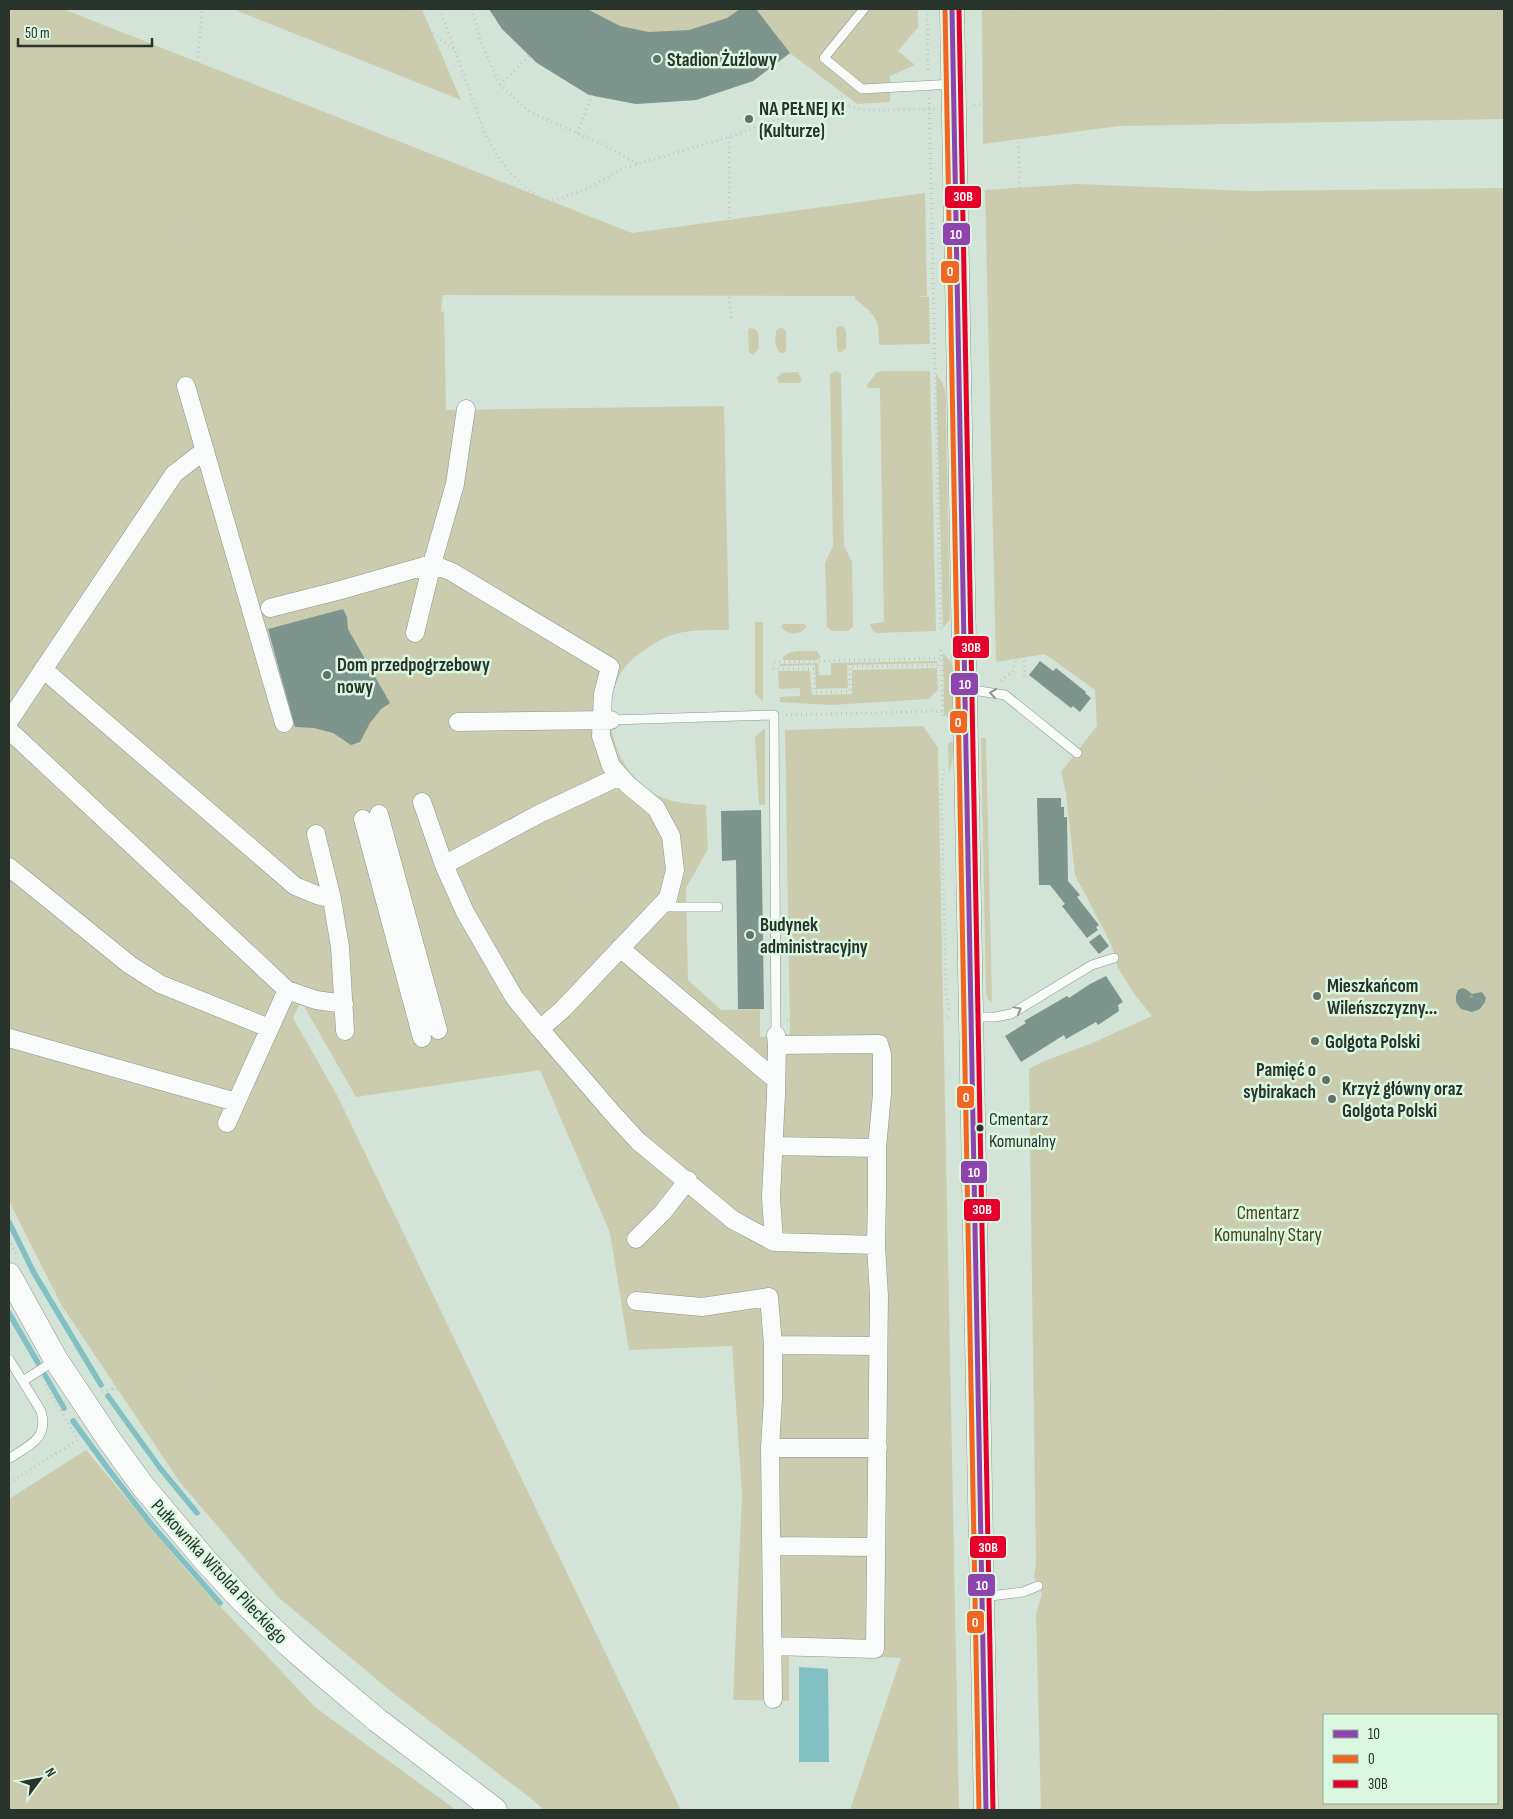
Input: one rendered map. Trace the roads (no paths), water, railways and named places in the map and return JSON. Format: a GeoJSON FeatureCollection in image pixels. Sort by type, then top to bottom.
{"type":"FeatureCollection","features":[{"type":"Feature","properties":{"kind":"main road"},"geometry":{"type":"LineString","coordinates":[[952,9],[986,1810]]}},
{"type":"Feature","properties":{"kind":"main road","name":"Pułkownika Witolda Pileckiego"},"geometry":{"type":"LineString","coordinates":[[15,1270],[56,1359],[142,1486],[205,1560],[288,1645],[377,1720],[495,1810]]}},
{"type":"Feature","properties":{"kind":"street"},"geometry":{"type":"LineString","coordinates":[[186,386],[281,714]]}},
{"type":"Feature","properties":{"kind":"street"},"geometry":{"type":"LineString","coordinates":[[415,633],[455,484],[466,409]]}},
{"type":"Feature","properties":{"kind":"street"},"geometry":{"type":"LineString","coordinates":[[9,721],[174,474],[205,450]]}},
{"type":"Feature","properties":{"kind":"street"},"geometry":{"type":"LineString","coordinates":[[270,608],[432,564],[452,572],[610,668],[603,694],[611,766],[628,785],[656,808],[671,836],[675,870],[668,898],[563,1009],[540,1029]]}},
{"type":"Feature","properties":{"kind":"street"},"geometry":{"type":"LineString","coordinates":[[44,669],[92,711],[181,798],[295,886],[332,899]]}},
{"type":"Feature","properties":{"kind":"street"},"geometry":{"type":"LineString","coordinates":[[458,722],[518,720],[606,726]]}},
{"type":"Feature","properties":{"kind":"street"},"geometry":{"type":"LineString","coordinates":[[9,730],[287,990],[316,1000],[344,999]]}},
{"type":"Feature","properties":{"kind":"street"},"geometry":{"type":"LineString","coordinates":[[444,865],[539,814],[620,776]]}},
{"type":"Feature","properties":{"kind":"street"},"geometry":{"type":"LineString","coordinates":[[422,802],[444,865],[465,912],[514,996],[540,1029],[638,1141],[688,1180],[733,1220],[774,1242],[876,1245]]}},
{"type":"Feature","properties":{"kind":"street"},"geometry":{"type":"LineString","coordinates":[[371,817],[413,970],[438,1030]]}},
{"type":"Feature","properties":{"kind":"street"},"geometry":{"type":"LineString","coordinates":[[316,834],[332,899],[340,947],[345,1031]]}},
{"type":"Feature","properties":{"kind":"street"},"geometry":{"type":"LineString","coordinates":[[9,866],[130,964],[160,984],[269,1028]]}},
{"type":"Feature","properties":{"kind":"street"},"geometry":{"type":"LineString","coordinates":[[620,948],[776,1080]]}},
{"type":"Feature","properties":{"kind":"street"},"geometry":{"type":"LineString","coordinates":[[413,970],[422,1038]]}},
{"type":"Feature","properties":{"kind":"street"},"geometry":{"type":"LineString","coordinates":[[227,1123],[287,990]]}},
{"type":"Feature","properties":{"kind":"street"},"geometry":{"type":"LineString","coordinates":[[772,1646],[875,1649],[879,1296],[876,1245],[877,1148],[882,1094],[882,1054],[879,1044],[776,1033],[772,1197],[774,1242]]}},
{"type":"Feature","properties":{"kind":"street"},"geometry":{"type":"LineString","coordinates":[[9,1038],[236,1102]]}},
{"type":"Feature","properties":{"kind":"street"},"geometry":{"type":"LineString","coordinates":[[774,1146],[877,1148]]}},
{"type":"Feature","properties":{"kind":"street"},"geometry":{"type":"LineString","coordinates":[[636,1239],[663,1212],[688,1180]]}},
{"type":"Feature","properties":{"kind":"street"},"geometry":{"type":"LineString","coordinates":[[636,1301],[702,1306],[769,1297],[773,1398],[770,1448],[772,1699]]}},
{"type":"Feature","properties":{"kind":"street"},"geometry":{"type":"LineString","coordinates":[[772,1344],[877,1346]]}},
{"type":"Feature","properties":{"kind":"street"},"geometry":{"type":"LineString","coordinates":[[770,1448],[878,1448]]}},
{"type":"Feature","properties":{"kind":"street"},"geometry":{"type":"LineString","coordinates":[[772,1546],[876,1547]]}},
{"type":"Feature","properties":{"kind":"lane"},"geometry":{"type":"LineString","coordinates":[[864,9],[824,58],[862,89],[954,84]]}},
{"type":"Feature","properties":{"kind":"lane"},"geometry":{"type":"LineString","coordinates":[[966,689],[1005,695],[1078,753]]}},
{"type":"Feature","properties":{"kind":"lane"},"geometry":{"type":"LineString","coordinates":[[606,726],[774,716],[776,1033]]}},
{"type":"Feature","properties":{"kind":"lane"},"geometry":{"type":"LineString","coordinates":[[659,907],[718,907]]}},
{"type":"Feature","properties":{"kind":"lane"},"geometry":{"type":"LineString","coordinates":[[970,1017],[995,1017],[1011,1014],[1092,965],[1114,958]]}},
{"type":"Feature","properties":{"kind":"lane"},"geometry":{"type":"LineString","coordinates":[[9,1359],[41,1411],[44,1428],[37,1440],[10,1458]]}},
{"type":"Feature","properties":{"kind":"lane"},"geometry":{"type":"LineString","coordinates":[[23,1381],[56,1359]]}},
{"type":"Feature","properties":{"kind":"lane"},"geometry":{"type":"LineString","coordinates":[[982,1597],[1023,1592],[1038,1586]]}},
{"type":"Feature","properties":{"kind":"water"},"geometry":{"type":"Polygon","coordinates":[[[799,1667],[828,1669],[829,1762],[799,1762],[799,1667]]]}},
{"type":"Feature","properties":{"kind":"waterway"},"geometry":{"type":"LineString","coordinates":[[9,1222],[34,1273],[101,1385]]}},
{"type":"Feature","properties":{"kind":"waterway"},"geometry":{"type":"LineString","coordinates":[[9,1313],[38,1363]]}},
{"type":"Feature","properties":{"kind":"waterway"},"geometry":{"type":"LineString","coordinates":[[45,1375],[64,1408]]}},
{"type":"Feature","properties":{"kind":"waterway"},"geometry":{"type":"LineString","coordinates":[[108,1396],[160,1468],[197,1513]]}},
{"type":"Feature","properties":{"kind":"waterway"},"geometry":{"type":"LineString","coordinates":[[73,1421],[151,1524],[220,1603]]}},
{"type":"Feature","properties":{"kind":"place","name":"Stadion Żużlowy"},"geometry":{"type":"Point","coordinates":[657,59]}},
{"type":"Feature","properties":{"kind":"place","name":"NA PEŁNEJ K! (Kulturze)"},"geometry":{"type":"Point","coordinates":[749,119]}},
{"type":"Feature","properties":{"kind":"place","name":"Dom przedpogrzebowy nowy"},"geometry":{"type":"Point","coordinates":[327,675]}},
{"type":"Feature","properties":{"kind":"place","name":"Budynek administracyjny"},"geometry":{"type":"Point","coordinates":[750,935]}},
{"type":"Feature","properties":{"kind":"place","name":"Mieszkańcom Wileńszczyzny..."},"geometry":{"type":"Point","coordinates":[1317,996]}},
{"type":"Feature","properties":{"kind":"place","name":"Golgota Polski"},"geometry":{"type":"Point","coordinates":[1315,1041]}},
{"type":"Feature","properties":{"kind":"place","name":"Pamięć o sybirakach"},"geometry":{"type":"Point","coordinates":[1326,1080]}},
{"type":"Feature","properties":{"kind":"place","name":"Krzyż główny oraz Golgota Polski"},"geometry":{"type":"Point","coordinates":[1332,1099]}},
{"type":"Feature","properties":{"kind":"place","name":"Cmentarz Komunalny"},"geometry":{"type":"Point","coordinates":[980,1128]}},
{"type":"Feature","properties":{"kind":"park label","name":"Cmentarz Komunalny Stary"},"geometry":{"type":"Point","coordinates":[1268,1223]}}]}
